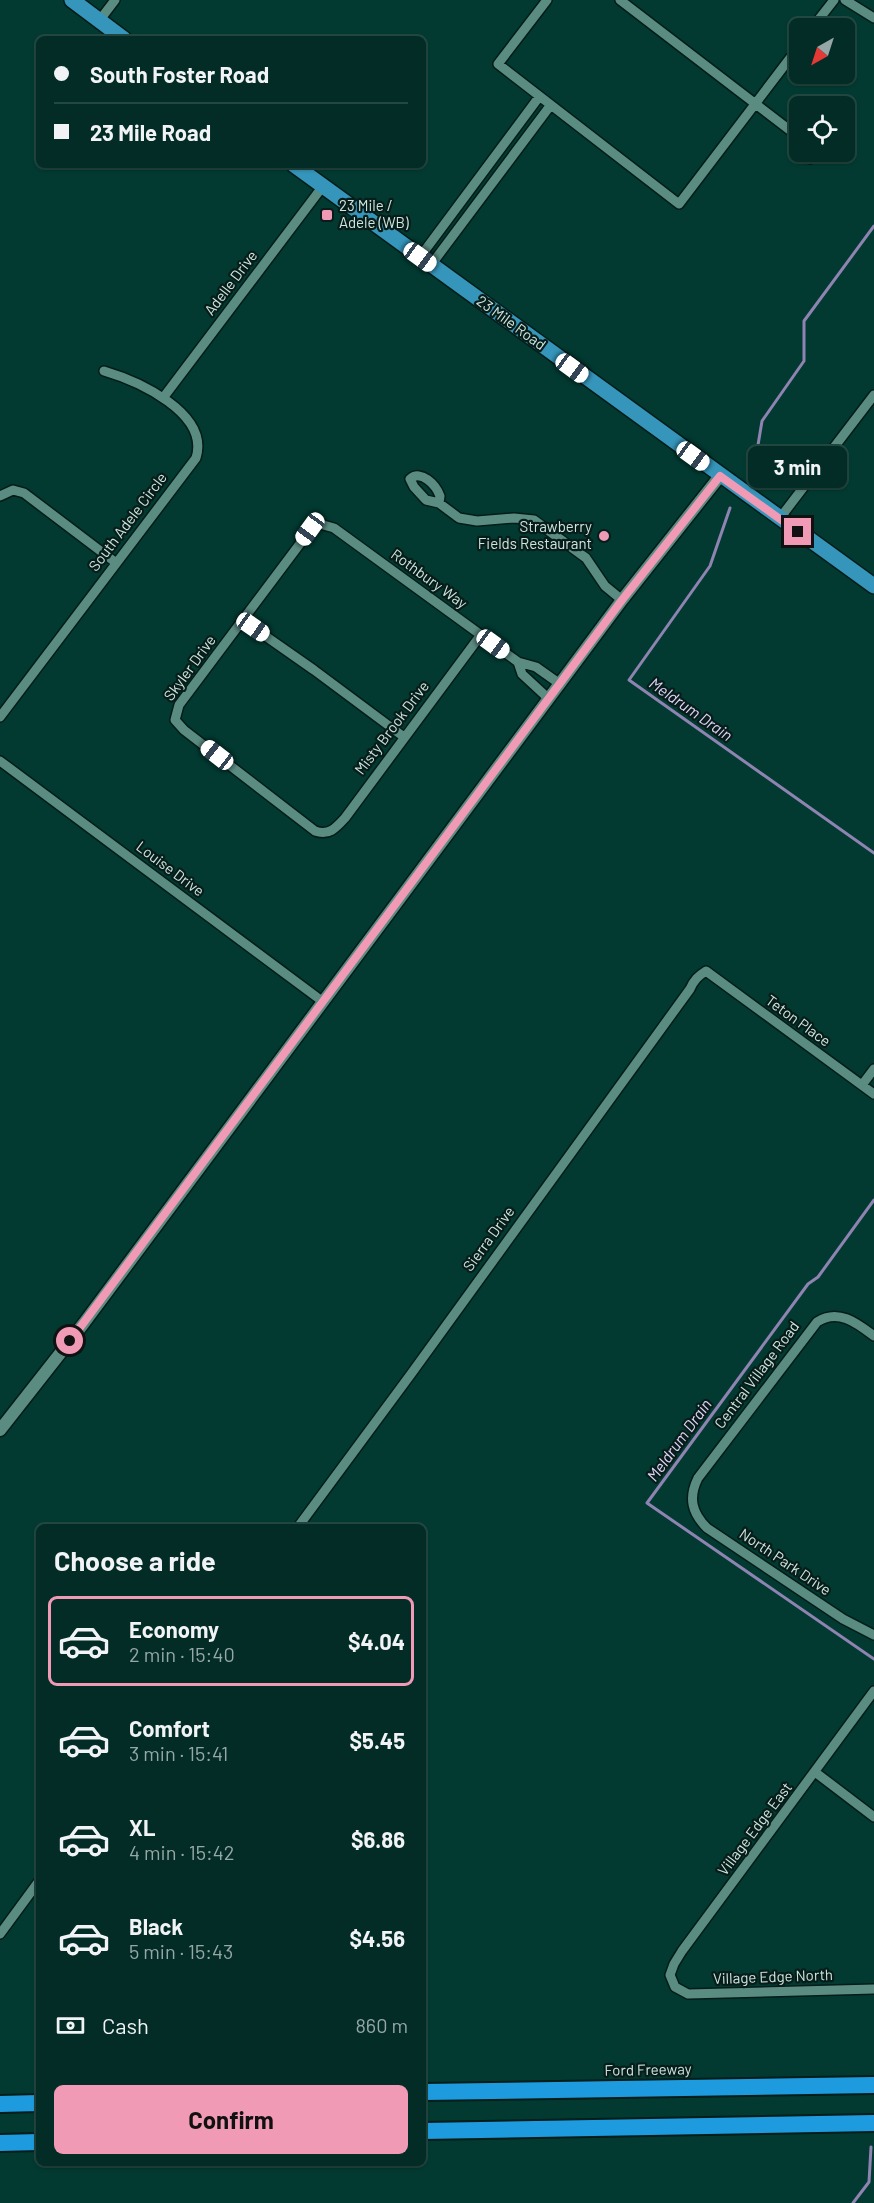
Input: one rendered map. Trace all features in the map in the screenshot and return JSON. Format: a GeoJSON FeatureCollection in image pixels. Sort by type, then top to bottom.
{"type":"FeatureCollection","features":[{"type":"Feature","properties":{"kind":"highway","name":"Ford Freeway"},"geometry":{"type":"LineString","coordinates":[[426,2092],[874,2085]]}},
{"type":"Feature","properties":{"kind":"highway"},"geometry":{"type":"LineString","coordinates":[[0,2104],[36,2103]]}},
{"type":"Feature","properties":{"kind":"highway"},"geometry":{"type":"LineString","coordinates":[[426,2130],[874,2123]]}},
{"type":"Feature","properties":{"kind":"highway"},"geometry":{"type":"LineString","coordinates":[[0,2143],[36,2142]]}},
{"type":"Feature","properties":{"kind":"main road"},"geometry":{"type":"LineString","coordinates":[[72,0],[120,36]]}},
{"type":"Feature","properties":{"kind":"main road","name":"23 Mile Road"},"geometry":{"type":"LineString","coordinates":[[298,168],[874,586]]}},
{"type":"Feature","properties":{"kind":"street"},"geometry":{"type":"LineString","coordinates":[[99,21],[115,0]]}},
{"type":"Feature","properties":{"kind":"street"},"geometry":{"type":"LineString","coordinates":[[547,0],[498,64],[679,204],[789,60]]}},
{"type":"Feature","properties":{"kind":"street"},"geometry":{"type":"LineString","coordinates":[[620,0],[789,129]]}},
{"type":"Feature","properties":{"kind":"street"},"geometry":{"type":"LineString","coordinates":[[820,18],[834,0]]}},
{"type":"Feature","properties":{"kind":"street"},"geometry":{"type":"LineString","coordinates":[[845,0],[874,18]]}},
{"type":"Feature","properties":{"kind":"street"},"geometry":{"type":"LineString","coordinates":[[426,261],[539,97]]}},
{"type":"Feature","properties":{"kind":"street"},"geometry":{"type":"LineString","coordinates":[[426,261],[550,106]]}},
{"type":"Feature","properties":{"kind":"street","name":"Adelle Drive"},"geometry":{"type":"LineString","coordinates":[[163,398],[323,186]]}},
{"type":"Feature","properties":{"kind":"street","name":"South Adele Circle"},"geometry":{"type":"LineString","coordinates":[[0,717],[115,562],[196,458],[199,448],[195,433],[186,417],[163,398],[132,379],[104,370]]}},
{"type":"Feature","properties":{"kind":"street"},"geometry":{"type":"LineString","coordinates":[[780,518],[874,395]]}},
{"type":"Feature","properties":{"kind":"street"},"geometry":{"type":"LineString","coordinates":[[439,503],[438,491],[429,481],[416,474],[410,478],[414,488],[426,500],[439,503],[453,515],[467,520],[491,521],[514,518],[534,520],[586,558],[605,586],[622,600]]}},
{"type":"Feature","properties":{"kind":"street"},"geometry":{"type":"LineString","coordinates":[[0,1430],[84,1323],[622,600],[720,476]]}},
{"type":"Feature","properties":{"kind":"street"},"geometry":{"type":"LineString","coordinates":[[0,496],[13,490],[24,493],[115,562]]}},
{"type":"Feature","properties":{"kind":"street","name":"Skyler Drive"},"geometry":{"type":"LineString","coordinates":[[320,524],[310,529],[244,621],[179,705],[175,720],[184,730],[315,831],[324,833]]}},
{"type":"Feature","properties":{"kind":"street","name":"Rothbury Way"},"geometry":{"type":"LineString","coordinates":[[320,524],[334,528],[518,662],[536,667],[560,684]]}},
{"type":"Feature","properties":{"kind":"street"},"geometry":{"type":"LineString","coordinates":[[244,621],[404,737]]}},
{"type":"Feature","properties":{"kind":"street","name":"Misty Brook Drive"},"geometry":{"type":"LineString","coordinates":[[324,833],[332,831],[345,818],[480,636]]}},
{"type":"Feature","properties":{"kind":"street","name":"Rothbury Way"},"geometry":{"type":"LineString","coordinates":[[518,662],[522,674],[549,699]]}},
{"type":"Feature","properties":{"kind":"street","name":"Louise Drive"},"geometry":{"type":"LineString","coordinates":[[0,761],[322,1001]]}},
{"type":"Feature","properties":{"kind":"street","name":"Teton Place"},"geometry":{"type":"LineString","coordinates":[[706,971],[874,1094]]}},
{"type":"Feature","properties":{"kind":"street","name":"Sierra Drive"},"geometry":{"type":"LineString","coordinates":[[300,1524],[690,989],[694,980],[706,971]]}},
{"type":"Feature","properties":{"kind":"street"},"geometry":{"type":"LineString","coordinates":[[862,1085],[874,1069]]}},
{"type":"Feature","properties":{"kind":"street","name":"Central Village Road"},"geometry":{"type":"LineString","coordinates":[[692,1502],[698,1478],[817,1322],[828,1317],[846,1318],[874,1336]]}},
{"type":"Feature","properties":{"kind":"street","name":"North Park Drive"},"geometry":{"type":"LineString","coordinates":[[692,1502],[696,1516],[707,1528],[843,1619],[874,1635]]}},
{"type":"Feature","properties":{"kind":"street","name":"Village Edge East"},"geometry":{"type":"LineString","coordinates":[[675,1987],[670,1975],[674,1964],[874,1691]]}},
{"type":"Feature","properties":{"kind":"street"},"geometry":{"type":"LineString","coordinates":[[815,1773],[874,1817]]}},
{"type":"Feature","properties":{"kind":"street"},"geometry":{"type":"LineString","coordinates":[[0,1934],[36,1885]]}},
{"type":"Feature","properties":{"kind":"street","name":"Village Edge North"},"geometry":{"type":"LineString","coordinates":[[675,1987],[688,1994],[874,1989]]}},
{"type":"Feature","properties":{"kind":"waterway","name":"Meldrum Drain"},"geometry":{"type":"LineString","coordinates":[[754,469],[762,421],[804,361],[804,321],[874,226]]}},
{"type":"Feature","properties":{"kind":"waterway","name":"Meldrum Drain"},"geometry":{"type":"LineString","coordinates":[[730,508],[710,566],[629,680],[874,853]]}},
{"type":"Feature","properties":{"kind":"waterway","name":"Meldrum Drain"},"geometry":{"type":"LineString","coordinates":[[874,1200],[818,1277],[808,1284],[647,1503],[874,1659]]}},
{"type":"Feature","properties":{"kind":"waterway","name":"Meldrum Drain"},"geometry":{"type":"LineString","coordinates":[[853,2203],[869,2182],[871,2147]]}},
{"type":"Feature","properties":{"kind":"place","name":"23 Mile / Adele (WB)"},"geometry":{"type":"Point","coordinates":[327,215]}},
{"type":"Feature","properties":{"kind":"place","name":"Strawberry Fields Restaurant"},"geometry":{"type":"Point","coordinates":[604,536]}},
{"type":"Feature","properties":{"kind":"route"},"geometry":{"type":"LineString","coordinates":[[70,1341],[622,600],[720,476],[798,532]]}}]}
